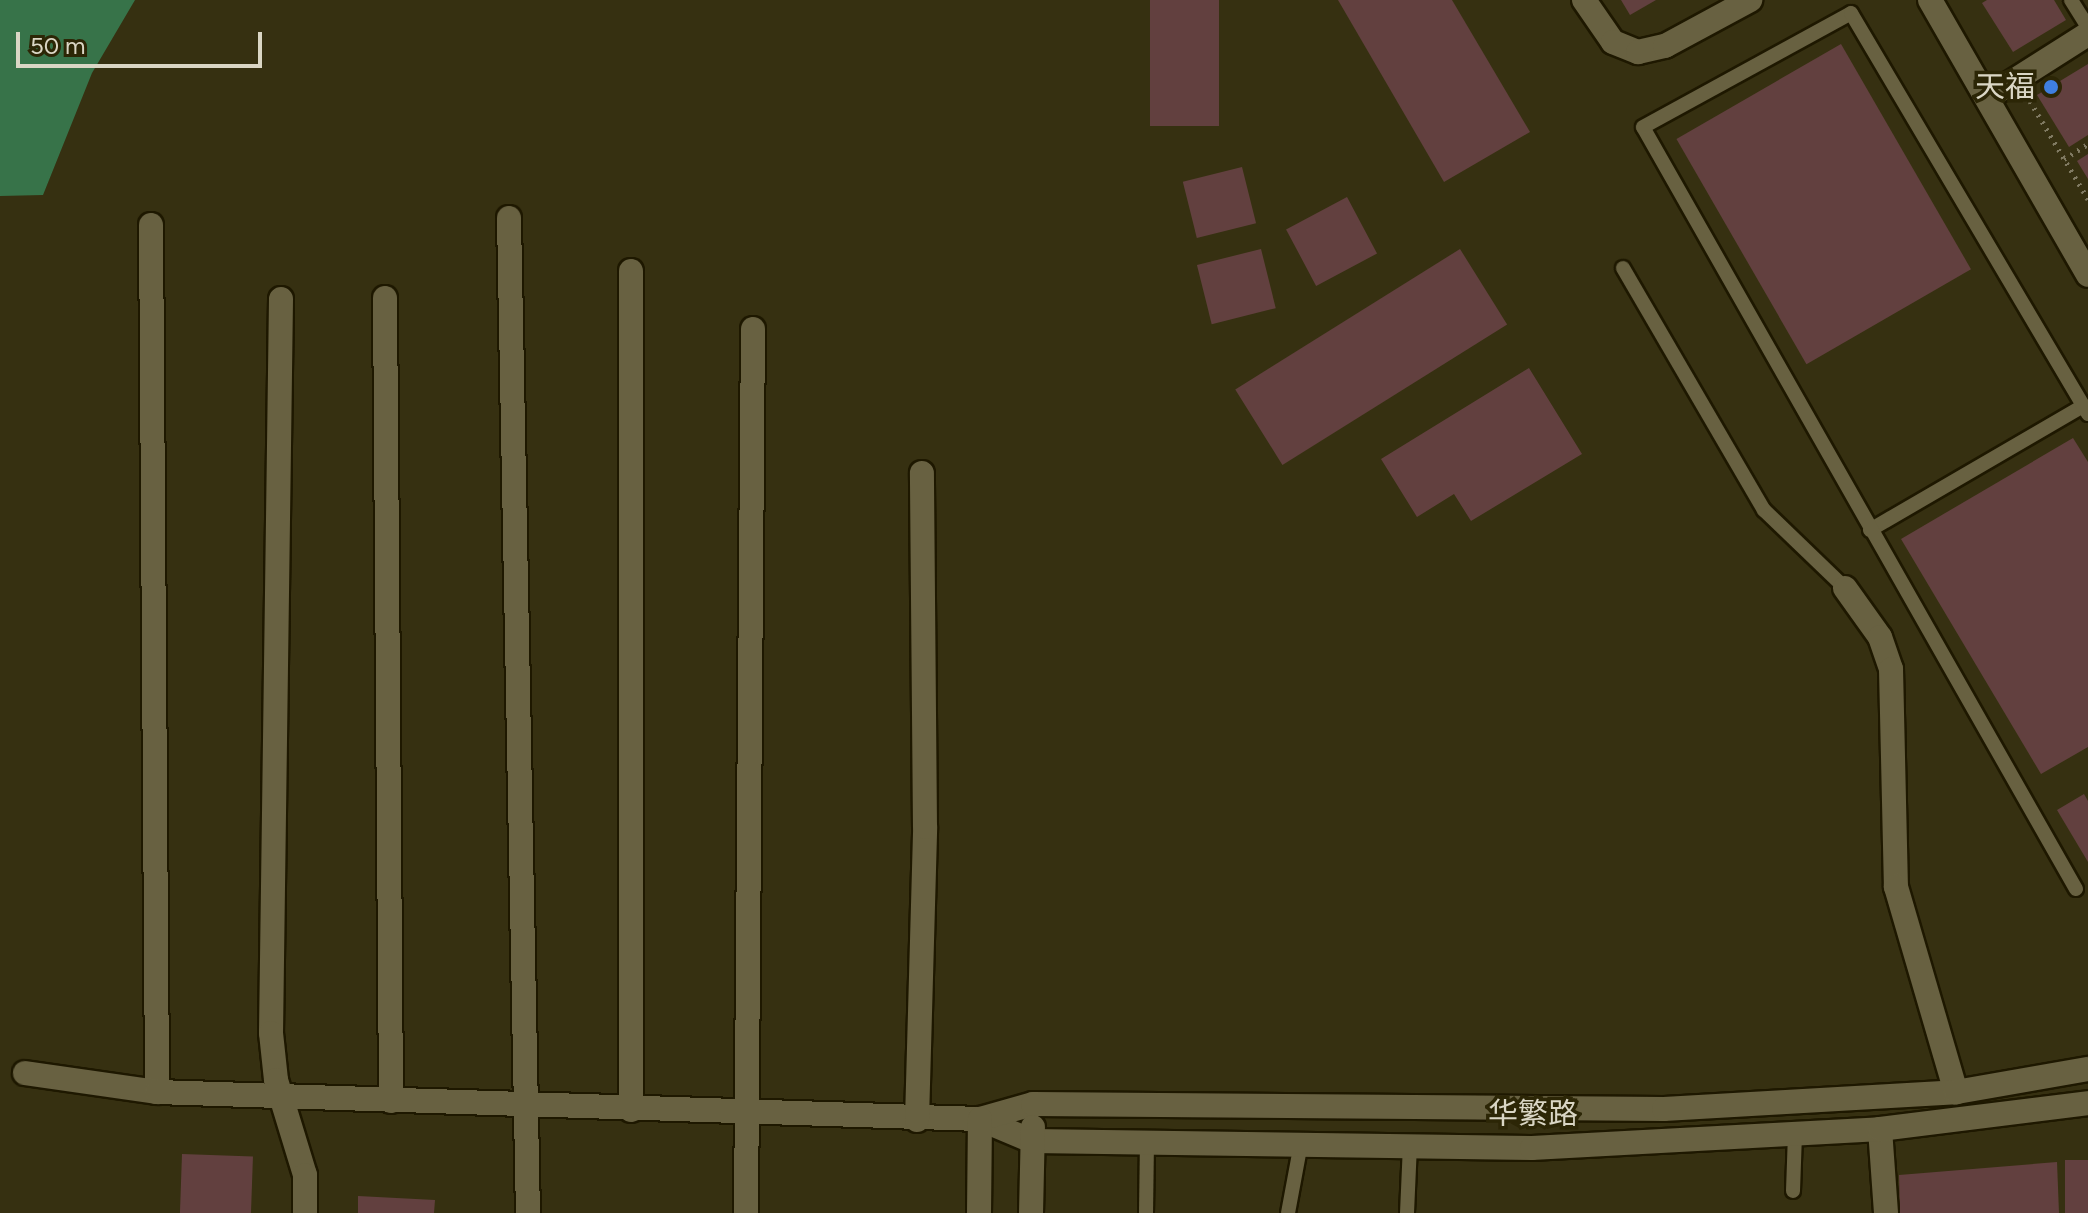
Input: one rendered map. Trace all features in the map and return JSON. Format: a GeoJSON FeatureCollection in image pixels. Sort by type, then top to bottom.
{"type":"FeatureCollection","features":[{"type":"Feature","properties":{"kind":"street"},"geometry":{"type":"LineString","coordinates":[[1584,0],[1613,42],[1638,52],[1665,46],[1750,0]]}},
{"type":"Feature","properties":{"kind":"street"},"geometry":{"type":"LineString","coordinates":[[1930,0],[2088,275]]}},
{"type":"Feature","properties":{"kind":"street"},"geometry":{"type":"LineString","coordinates":[[1987,98],[2088,34]]}},
{"type":"Feature","properties":{"kind":"street"},"geometry":{"type":"LineString","coordinates":[[509,218],[528,1213]]}},
{"type":"Feature","properties":{"kind":"street"},"geometry":{"type":"LineString","coordinates":[[151,225],[157,1092]]}},
{"type":"Feature","properties":{"kind":"street"},"geometry":{"type":"LineString","coordinates":[[631,271],[631,1110]]}},
{"type":"Feature","properties":{"kind":"street"},"geometry":{"type":"LineString","coordinates":[[385,298],[391,1101]]}},
{"type":"Feature","properties":{"kind":"street"},"geometry":{"type":"LineString","coordinates":[[281,299],[271,1033],[280,1096],[305,1175],[305,1213]]}},
{"type":"Feature","properties":{"kind":"street"},"geometry":{"type":"LineString","coordinates":[[746,1213],[753,329]]}},
{"type":"Feature","properties":{"kind":"street"},"geometry":{"type":"LineString","coordinates":[[911,1120],[925,827],[922,473]]}},
{"type":"Feature","properties":{"kind":"street"},"geometry":{"type":"LineString","coordinates":[[1845,588],[1880,637],[1891,669],[1896,887],[1956,1092]]}},
{"type":"Feature","properties":{"kind":"street","name":"华繁路"},"geometry":{"type":"LineString","coordinates":[[25,1073],[157,1092],[911,1120],[980,1119],[1033,1104],[1596,1110],[1956,1092],[2088,1069]]}},
{"type":"Feature","properties":{"kind":"street","name":"华繁路"},"geometry":{"type":"LineString","coordinates":[[980,1119],[1032,1141],[1532,1148],[1880,1129],[2088,1103]]}},
{"type":"Feature","properties":{"kind":"street"},"geometry":{"type":"LineString","coordinates":[[1031,1213],[1033,1104]]}},
{"type":"Feature","properties":{"kind":"street"},"geometry":{"type":"LineString","coordinates":[[979,1213],[980,1119]]}},
{"type":"Feature","properties":{"kind":"street"},"geometry":{"type":"LineString","coordinates":[[1880,1129],[1886,1213]]}},
{"type":"Feature","properties":{"kind":"lane"},"geometry":{"type":"LineString","coordinates":[[2071,0],[2088,27]]}},
{"type":"Feature","properties":{"kind":"lane"},"geometry":{"type":"LineString","coordinates":[[1870,530],[2086,410],[1851,13],[1643,127],[1870,530],[2076,889]]}},
{"type":"Feature","properties":{"kind":"lane"},"geometry":{"type":"LineString","coordinates":[[1623,268],[1764,510],[1845,588]]}},
{"type":"Feature","properties":{"kind":"lane"},"geometry":{"type":"LineString","coordinates":[[1793,1191],[1795,1134]]}},
{"type":"Feature","properties":{"kind":"lane"},"geometry":{"type":"LineString","coordinates":[[1146,1213],[1147,1142]]}},
{"type":"Feature","properties":{"kind":"lane"},"geometry":{"type":"LineString","coordinates":[[1288,1213],[1301,1143]]}},
{"type":"Feature","properties":{"kind":"lane"},"geometry":{"type":"LineString","coordinates":[[1407,1213],[1410,1145]]}},
{"type":"Feature","properties":{"kind":"path"},"geometry":{"type":"LineString","coordinates":[[2017,79],[2088,199]]}},
{"type":"Feature","properties":{"kind":"path"},"geometry":{"type":"LineString","coordinates":[[2064,159],[2088,144]]}},
{"type":"Feature","properties":{"kind":"green space"},"geometry":{"type":"Polygon","coordinates":[[[0,0],[135,0],[92,73],[43,195],[0,196],[0,0]]]}},
{"type":"Feature","properties":{"kind":"building"},"geometry":{"type":"Polygon","coordinates":[[[1150,0],[1219,0],[1219,126],[1150,126],[1150,0]]]}},
{"type":"Feature","properties":{"kind":"building"},"geometry":{"type":"Polygon","coordinates":[[[1338,0],[1452,0],[1530,132],[1444,182],[1338,0]]]}},
{"type":"Feature","properties":{"kind":"building"},"geometry":{"type":"Polygon","coordinates":[[[1621,0],[1656,0],[1630,15],[1621,0]]]}},
{"type":"Feature","properties":{"kind":"building"},"geometry":{"type":"Polygon","coordinates":[[[1987,0],[2054,0],[2066,20],[2013,52],[1982,3],[1987,0]]]}},
{"type":"Feature","properties":{"kind":"building"},"geometry":{"type":"Polygon","coordinates":[[[1841,44],[1971,269],[1806,364],[1676,139],[1841,44]]]}},
{"type":"Feature","properties":{"kind":"building"},"geometry":{"type":"Polygon","coordinates":[[[2088,64],[2088,135],[2069,147],[2037,95],[2088,64]]]}},
{"type":"Feature","properties":{"kind":"building"},"geometry":{"type":"Polygon","coordinates":[[[2088,154],[2088,179],[2077,161],[2088,154]]]}},
{"type":"Feature","properties":{"kind":"building"},"geometry":{"type":"Polygon","coordinates":[[[1242,167],[1256,223],[1197,238],[1183,182],[1242,167]]]}},
{"type":"Feature","properties":{"kind":"building"},"geometry":{"type":"Polygon","coordinates":[[[1347,197],[1377,254],[1316,286],[1286,229],[1347,197]]]}},
{"type":"Feature","properties":{"kind":"building"},"geometry":{"type":"Polygon","coordinates":[[[1261,249],[1276,308],[1212,324],[1197,265],[1261,249]]]}},
{"type":"Feature","properties":{"kind":"building"},"geometry":{"type":"Polygon","coordinates":[[[1460,249],[1507,324],[1282,465],[1235,389],[1460,249]]]}},
{"type":"Feature","properties":{"kind":"building"},"geometry":{"type":"Polygon","coordinates":[[[1529,368],[1582,454],[1471,521],[1454,494],[1417,517],[1381,459],[1529,368]]]}},
{"type":"Feature","properties":{"kind":"building"},"geometry":{"type":"Polygon","coordinates":[[[2073,438],[2088,462],[2088,747],[2041,774],[1901,539],[2073,438]]]}},
{"type":"Feature","properties":{"kind":"building"},"geometry":{"type":"Polygon","coordinates":[[[2084,794],[2088,801],[2088,862],[2057,810],[2084,794]]]}},
{"type":"Feature","properties":{"kind":"building"},"geometry":{"type":"Polygon","coordinates":[[[182,1154],[253,1156],[251,1213],[180,1213],[182,1154]]]}},
{"type":"Feature","properties":{"kind":"building"},"geometry":{"type":"Polygon","coordinates":[[[2065,1160],[2088,1160],[2088,1213],[2065,1213],[2065,1160]]]}},
{"type":"Feature","properties":{"kind":"building"},"geometry":{"type":"Polygon","coordinates":[[[2057,1162],[2059,1213],[1900,1213],[1899,1175],[2057,1162]]]}},
{"type":"Feature","properties":{"kind":"building"},"geometry":{"type":"Polygon","coordinates":[[[358,1196],[435,1200],[434,1213],[358,1213],[358,1196]]]}},
{"type":"Feature","properties":{"kind":"place","name":"天福"},"geometry":{"type":"Point","coordinates":[2051,87]}}]}
